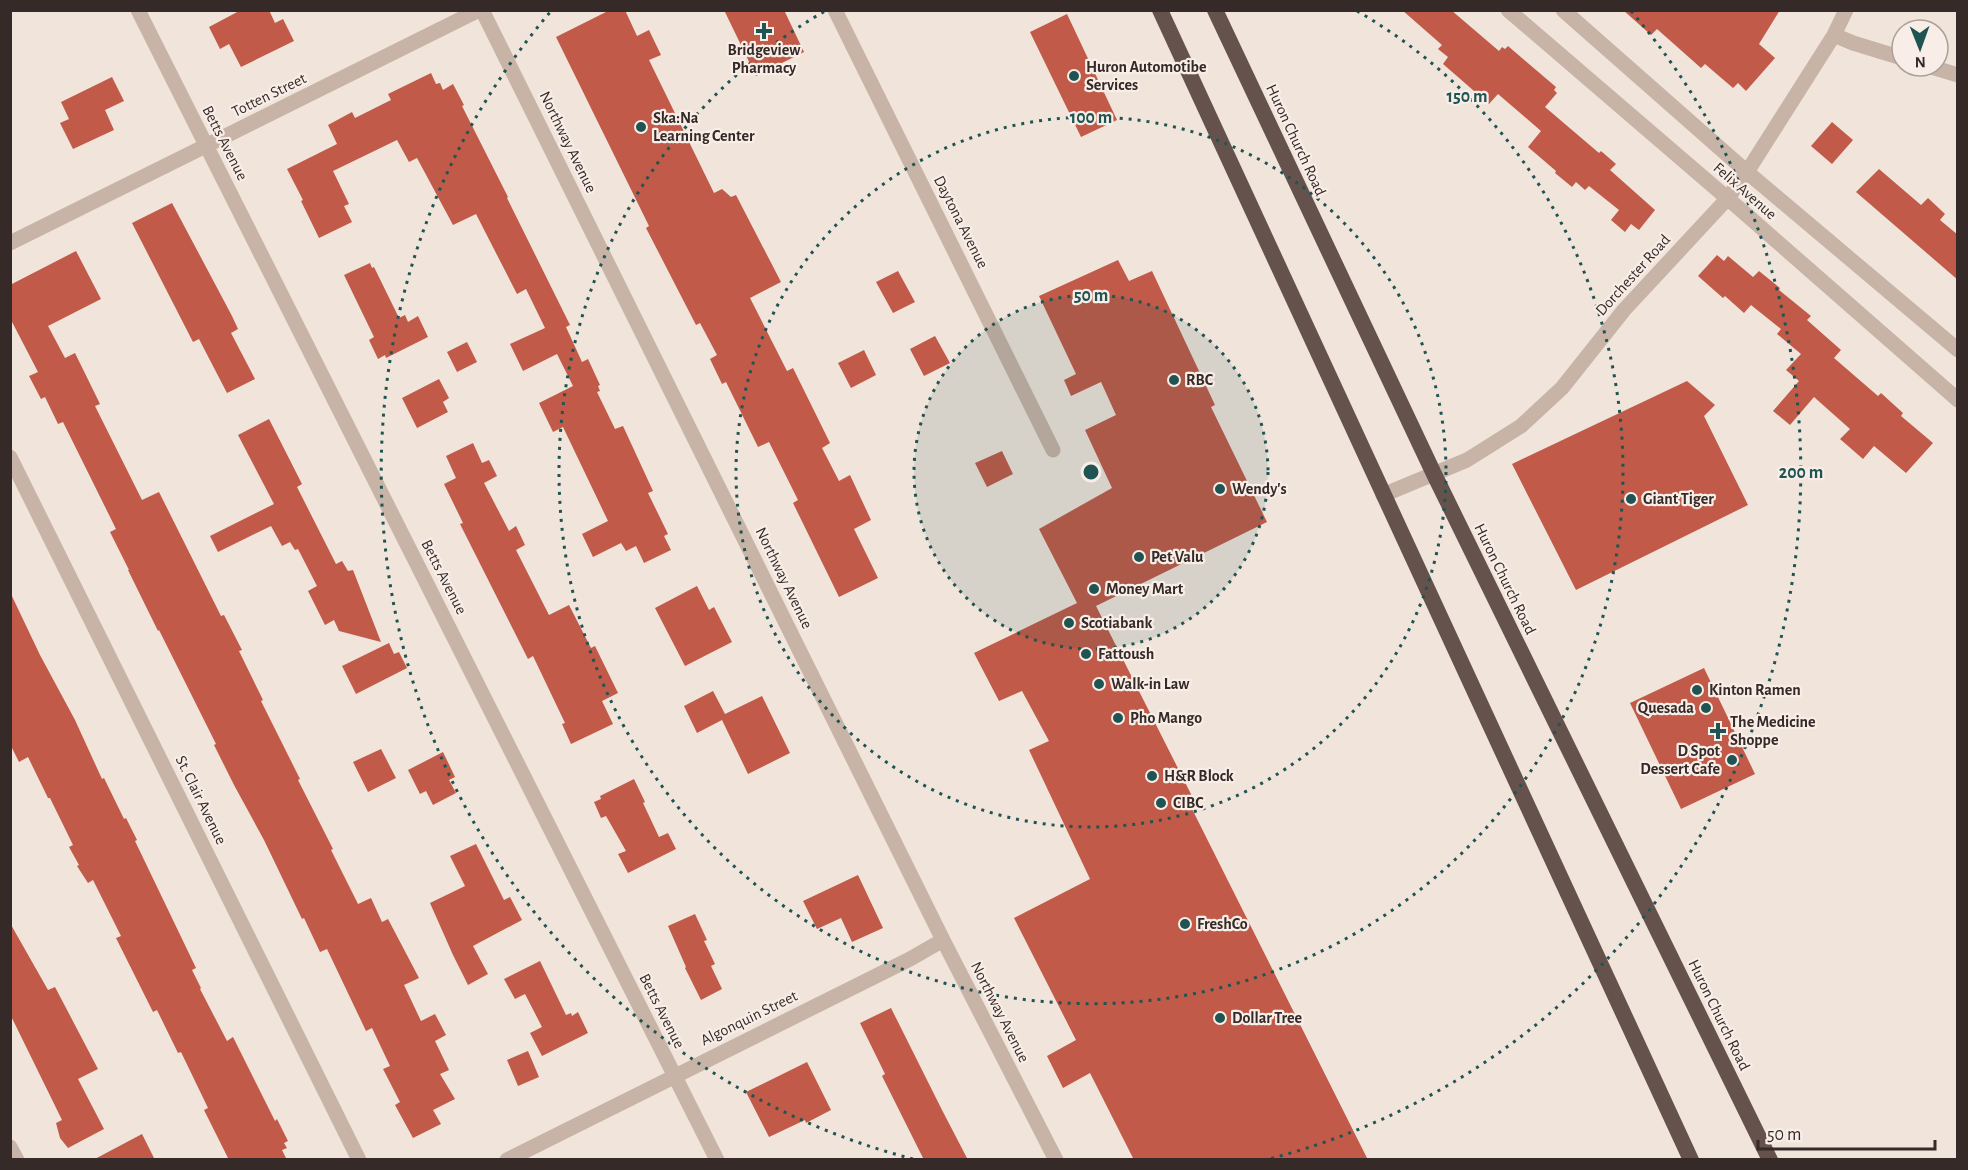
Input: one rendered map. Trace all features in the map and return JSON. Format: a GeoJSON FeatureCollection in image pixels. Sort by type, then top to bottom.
{"type":"FeatureCollection","features":[{"type":"Feature","properties":{"kind":"highway"},"geometry":{"type":"LineString","coordinates":[[1160,10],[1691,1160]]}},
{"type":"Feature","properties":{"kind":"highway","name":"Huron Church Road"},"geometry":{"type":"LineString","coordinates":[[1215,10],[1434,474],[1770,1160]]}},
{"type":"Feature","properties":{"kind":"street","name":"Betts Avenue"},"geometry":{"type":"LineString","coordinates":[[138,10],[717,1160]]}},
{"type":"Feature","properties":{"kind":"street","name":"Totten Street"},"geometry":{"type":"LineString","coordinates":[[10,243],[480,10]]}},
{"type":"Feature","properties":{"kind":"street","name":"Northway Avenue"},"geometry":{"type":"LineString","coordinates":[[480,10],[943,940],[1056,1160]]}},
{"type":"Feature","properties":{"kind":"street","name":"Daytona Avenue"},"geometry":{"type":"LineString","coordinates":[[835,10],[1053,450]]}},
{"type":"Feature","properties":{"kind":"street","name":"Felix Avenue"},"geometry":{"type":"LineString","coordinates":[[1508,10],[1958,400]]}},
{"type":"Feature","properties":{"kind":"street","name":"Felix Avenue"},"geometry":{"type":"LineString","coordinates":[[1563,10],[1747,172],[1958,350]]}},
{"type":"Feature","properties":{"kind":"street","name":"Dorchester Road"},"geometry":{"type":"LineString","coordinates":[[1383,495],[1467,460],[1521,426],[1562,388],[1624,310],[1727,199],[1747,172],[1834,34],[1846,10]]}},
{"type":"Feature","properties":{"kind":"street"},"geometry":{"type":"LineString","coordinates":[[1834,34],[1853,43],[1890,54]]}},
{"type":"Feature","properties":{"kind":"street","name":"St. Clair Avenue"},"geometry":{"type":"LineString","coordinates":[[10,456],[359,1160]]}},
{"type":"Feature","properties":{"kind":"street","name":"Algonquin Street"},"geometry":{"type":"LineString","coordinates":[[507,1160],[943,940]]}},
{"type":"Feature","properties":{"kind":"street"},"geometry":{"type":"LineString","coordinates":[[10,1147],[16,1160]]}},
{"type":"Feature","properties":{"kind":"building"},"geometry":{"type":"Polygon","coordinates":[[[241,10],[269,10],[275,23],[283,19],[294,41],[241,67],[229,44],[220,49],[209,27],[241,10]]]}},
{"type":"Feature","properties":{"kind":"building"},"geometry":{"type":"Polygon","coordinates":[[[610,10],[625,10],[637,36],[649,30],[661,55],[649,60],[714,193],[722,189],[731,197],[736,195],[781,282],[750,298],[787,371],[793,368],[830,443],[822,448],[839,481],[850,475],[871,520],[854,529],[878,578],[839,597],[793,503],[798,500],[769,442],[758,447],[726,382],[722,384],[710,359],[717,355],[700,323],[696,325],[646,228],[649,226],[556,37],[610,10]]]}},
{"type":"Feature","properties":{"kind":"building","name":"Bridgeview Pharmacy"},"geometry":{"type":"Polygon","coordinates":[[[724,10],[784,10],[804,52],[756,76],[724,10]]]}},
{"type":"Feature","properties":{"kind":"building"},"geometry":{"type":"Polygon","coordinates":[[[1402,10],[1451,10],[1499,51],[1502,47],[1505,49],[1508,46],[1556,87],[1554,90],[1557,93],[1545,107],[1599,153],[1601,151],[1616,164],[1610,170],[1655,210],[1639,230],[1631,224],[1625,232],[1611,220],[1619,210],[1589,186],[1585,190],[1576,182],[1572,187],[1555,173],[1556,171],[1528,147],[1541,131],[1498,94],[1489,104],[1443,64],[1448,57],[1438,49],[1442,45],[1402,10]]]}},
{"type":"Feature","properties":{"kind":"building"},"geometry":{"type":"Polygon","coordinates":[[[1623,10],[1780,10],[1759,44],[1775,58],[1746,91],[1738,83],[1733,88],[1705,64],[1701,68],[1657,29],[1651,35],[1623,10]]]}},
{"type":"Feature","properties":{"kind":"building","name":"Huron Automotibe Services"},"geometry":{"type":"Polygon","coordinates":[[[1067,14],[1117,120],[1081,137],[1030,32],[1067,14]]]}},
{"type":"Feature","properties":{"kind":"building"},"geometry":{"type":"Polygon","coordinates":[[[431,73],[436,84],[440,83],[443,90],[453,84],[570,325],[566,327],[582,362],[588,359],[600,385],[598,386],[600,391],[597,392],[615,429],[623,426],[653,491],[648,493],[668,534],[664,536],[671,550],[644,563],[636,546],[626,551],[621,543],[593,557],[582,534],[608,521],[563,427],[553,432],[539,403],[573,386],[557,354],[523,371],[510,344],[545,328],[526,289],[517,294],[476,214],[453,225],[417,158],[409,162],[397,140],[333,171],[349,204],[344,206],[352,222],[319,238],[287,169],[337,144],[328,125],[352,112],[355,118],[391,100],[388,94],[431,73]]]}},
{"type":"Feature","properties":{"kind":"building"},"geometry":{"type":"Polygon","coordinates":[[[112,77],[124,101],[105,110],[114,130],[73,149],[60,123],[69,119],[61,102],[112,77]]]}},
{"type":"Feature","properties":{"kind":"building"},"geometry":{"type":"Polygon","coordinates":[[[1832,122],[1853,140],[1832,164],[1811,146],[1832,122]]]}},
{"type":"Feature","properties":{"kind":"building"},"geometry":{"type":"Polygon","coordinates":[[[1879,169],[1921,205],[1928,198],[1945,214],[1940,220],[1958,235],[1958,280],[1856,192],[1879,169]]]}},
{"type":"Feature","properties":{"kind":"building"},"geometry":{"type":"Polygon","coordinates":[[[172,203],[232,316],[238,329],[231,333],[255,379],[227,393],[199,339],[193,342],[132,223],[172,203]]]}},
{"type":"Feature","properties":{"kind":"building"},"geometry":{"type":"Polygon","coordinates":[[[76,251],[101,299],[48,326],[65,358],[75,353],[100,404],[95,406],[142,500],[159,492],[221,616],[224,615],[242,650],[239,651],[263,700],[261,701],[358,904],[371,898],[382,922],[388,919],[419,978],[404,985],[421,1021],[435,1014],[446,1035],[435,1041],[449,1070],[440,1074],[455,1099],[433,1110],[441,1124],[413,1138],[395,1105],[400,1102],[383,1069],[390,1066],[372,1028],[366,1031],[327,949],[320,952],[304,918],[302,919],[128,570],[110,532],[116,529],[63,422],[58,424],[45,397],[41,399],[29,376],[38,372],[10,318],[10,285],[76,251]]]}},
{"type":"Feature","properties":{"kind":"building"},"geometry":{"type":"Polygon","coordinates":[[[1717,255],[1724,261],[1728,256],[1753,277],[1759,271],[1780,288],[1779,290],[1811,316],[1807,320],[1841,350],[1834,358],[1878,396],[1881,393],[1903,413],[1901,416],[1933,443],[1906,473],[1874,446],[1863,459],[1840,439],[1850,429],[1814,397],[1790,425],[1773,411],[1799,381],[1786,370],[1801,354],[1777,334],[1781,329],[1751,305],[1744,313],[1698,276],[1717,255]]]}},
{"type":"Feature","properties":{"kind":"building"},"geometry":{"type":"Polygon","coordinates":[[[1118,260],[1129,281],[1152,271],[1215,405],[1211,407],[1267,522],[1096,606],[1196,804],[1191,807],[1368,1160],[1134,1160],[1090,1073],[1063,1088],[1047,1056],[1076,1040],[1014,918],[1090,879],[1029,750],[1049,741],[1022,691],[999,701],[974,653],[1077,603],[1039,529],[1112,488],[1085,430],[1116,415],[1101,382],[1071,396],[1064,380],[1076,374],[1039,296],[1118,260]]]}},
{"type":"Feature","properties":{"kind":"building"},"geometry":{"type":"Polygon","coordinates":[[[370,263],[399,318],[405,315],[408,322],[418,316],[428,337],[386,358],[385,355],[378,359],[369,340],[374,337],[344,275],[370,263]]]}},
{"type":"Feature","properties":{"kind":"building"},"geometry":{"type":"Polygon","coordinates":[[[898,271],[915,302],[893,313],[876,282],[898,271]]]}},
{"type":"Feature","properties":{"kind":"building"},"geometry":{"type":"Polygon","coordinates":[[[935,336],[950,363],[924,376],[910,349],[935,336]]]}},
{"type":"Feature","properties":{"kind":"building"},"geometry":{"type":"Polygon","coordinates":[[[467,342],[477,362],[457,372],[447,352],[467,342]]]}},
{"type":"Feature","properties":{"kind":"building"},"geometry":{"type":"Polygon","coordinates":[[[864,350],[876,375],[851,388],[838,363],[864,350]]]}},
{"type":"Feature","properties":{"kind":"building"},"geometry":{"type":"Polygon","coordinates":[[[439,379],[449,398],[443,402],[448,412],[417,428],[402,398],[439,379]]]}},
{"type":"Feature","properties":{"kind":"building"},"geometry":{"type":"Polygon","coordinates":[[[1687,381],[1715,405],[1704,416],[1748,505],[1576,590],[1512,464],[1687,381]]]}},
{"type":"Feature","properties":{"kind":"building"},"geometry":{"type":"Polygon","coordinates":[[[269,419],[302,484],[297,487],[336,564],[342,561],[348,571],[353,570],[381,642],[339,631],[334,620],[325,625],[308,591],[317,586],[298,549],[295,550],[290,542],[282,546],[271,526],[218,552],[210,536],[274,504],[238,435],[269,419]]]}},
{"type":"Feature","properties":{"kind":"building"},"geometry":{"type":"Polygon","coordinates":[[[473,443],[482,463],[489,460],[497,476],[484,483],[509,531],[516,526],[525,545],[516,550],[549,615],[569,605],[591,648],[595,646],[618,693],[602,701],[613,724],[571,744],[562,724],[565,723],[533,656],[528,659],[460,524],[463,523],[444,484],[456,478],[446,456],[473,443]]]}},
{"type":"Feature","properties":{"kind":"building"},"geometry":{"type":"Polygon","coordinates":[[[1002,451],[1013,474],[987,487],[975,463],[1002,451]]]}},
{"type":"Feature","properties":{"kind":"building"},"geometry":{"type":"Polygon","coordinates":[[[697,586],[709,610],[714,607],[732,642],[685,666],[655,608],[697,586]]]}},
{"type":"Feature","properties":{"kind":"building"},"geometry":{"type":"Polygon","coordinates":[[[10,592],[75,720],[102,779],[104,778],[137,840],[135,841],[196,968],[192,970],[200,989],[227,1041],[233,1037],[275,1121],[277,1119],[288,1141],[284,1143],[287,1148],[282,1150],[287,1160],[229,1160],[204,1110],[208,1108],[181,1052],[178,1053],[157,1010],[153,1012],[116,938],[121,936],[93,880],[88,883],[77,866],[79,865],[69,847],[73,845],[50,798],[28,757],[19,762],[10,744],[10,592]]]}},
{"type":"Feature","properties":{"kind":"building"},"geometry":{"type":"Polygon","coordinates":[[[389,643],[394,654],[399,652],[407,668],[356,694],[342,666],[389,643]]]}},
{"type":"Feature","properties":{"kind":"building"},"geometry":{"type":"Polygon","coordinates":[[[1704,668],[1755,774],[1681,809],[1630,703],[1704,668]]]}},
{"type":"Feature","properties":{"kind":"building"},"geometry":{"type":"Polygon","coordinates":[[[713,691],[725,714],[762,696],[790,753],[748,774],[722,720],[697,733],[684,706],[713,691]]]}},
{"type":"Feature","properties":{"kind":"building"},"geometry":{"type":"Polygon","coordinates":[[[381,749],[396,778],[368,792],[353,762],[381,749]]]}},
{"type":"Feature","properties":{"kind":"building"},"geometry":{"type":"Polygon","coordinates":[[[443,752],[455,777],[449,780],[456,793],[433,805],[426,791],[420,794],[408,770],[443,752]]]}},
{"type":"Feature","properties":{"kind":"building"},"geometry":{"type":"Polygon","coordinates":[[[634,779],[659,837],[668,833],[676,849],[628,873],[618,854],[626,851],[606,816],[601,818],[594,802],[601,799],[600,796],[634,779]]]}},
{"type":"Feature","properties":{"kind":"building"},"geometry":{"type":"Polygon","coordinates":[[[476,844],[504,900],[510,897],[522,920],[473,946],[488,974],[468,985],[430,903],[465,886],[450,856],[476,844]]]}},
{"type":"Feature","properties":{"kind":"building"},"geometry":{"type":"Polygon","coordinates":[[[858,875],[883,928],[852,942],[841,918],[817,929],[803,901],[858,875]]]}},
{"type":"Feature","properties":{"kind":"building"},"geometry":{"type":"Polygon","coordinates":[[[695,914],[715,964],[711,966],[722,989],[701,1000],[668,926],[695,914]]]}},
{"type":"Feature","properties":{"kind":"building"},"geometry":{"type":"Polygon","coordinates":[[[10,923],[48,990],[55,987],[98,1069],[78,1079],[104,1129],[68,1148],[60,1138],[56,1123],[62,1120],[10,1014],[10,923]]]}},
{"type":"Feature","properties":{"kind":"building"},"geometry":{"type":"Polygon","coordinates":[[[540,961],[566,1015],[571,1013],[572,1016],[578,1012],[588,1033],[542,1056],[530,1033],[542,1027],[525,994],[515,999],[504,979],[540,961]]]}},
{"type":"Feature","properties":{"kind":"building"},"geometry":{"type":"Polygon","coordinates":[[[891,1008],[968,1160],[924,1160],[882,1076],[885,1074],[860,1023],[891,1008]]]}},
{"type":"Feature","properties":{"kind":"building"},"geometry":{"type":"Polygon","coordinates":[[[528,1051],[539,1077],[518,1086],[507,1060],[528,1051]]]}},
{"type":"Feature","properties":{"kind":"building"},"geometry":{"type":"Polygon","coordinates":[[[807,1062],[831,1110],[806,1123],[805,1120],[769,1137],[746,1092],[807,1062]]]}},
{"type":"Feature","properties":{"kind":"building"},"geometry":{"type":"Polygon","coordinates":[[[142,1134],[155,1160],[93,1160],[142,1134]]]}},
{"type":"Feature","properties":{"kind":"place","name":"Bridgeview Pharmacy"},"geometry":{"type":"Point","coordinates":[764,31]}},
{"type":"Feature","properties":{"kind":"place","name":"Huron Automotibe Services"},"geometry":{"type":"Point","coordinates":[1074,76]}},
{"type":"Feature","properties":{"kind":"place","name":"Ska:Na Learning Center"},"geometry":{"type":"Point","coordinates":[641,127]}},
{"type":"Feature","properties":{"kind":"place","name":"RBC"},"geometry":{"type":"Point","coordinates":[1174,380]}},
{"type":"Feature","properties":{"kind":"place","name":"Wendy's"},"geometry":{"type":"Point","coordinates":[1220,489]}},
{"type":"Feature","properties":{"kind":"place","name":"Giant Tiger"},"geometry":{"type":"Point","coordinates":[1631,499]}},
{"type":"Feature","properties":{"kind":"place","name":"Pet Valu"},"geometry":{"type":"Point","coordinates":[1139,557]}},
{"type":"Feature","properties":{"kind":"place","name":"Money Mart"},"geometry":{"type":"Point","coordinates":[1094,589]}},
{"type":"Feature","properties":{"kind":"place","name":"Scotiabank"},"geometry":{"type":"Point","coordinates":[1069,623]}},
{"type":"Feature","properties":{"kind":"place","name":"Fattoush"},"geometry":{"type":"Point","coordinates":[1086,654]}},
{"type":"Feature","properties":{"kind":"place","name":"Walk-in Law"},"geometry":{"type":"Point","coordinates":[1099,684]}},
{"type":"Feature","properties":{"kind":"place","name":"Kinton Ramen"},"geometry":{"type":"Point","coordinates":[1697,690]}},
{"type":"Feature","properties":{"kind":"place","name":"Quesada"},"geometry":{"type":"Point","coordinates":[1706,708]}},
{"type":"Feature","properties":{"kind":"place","name":"Pho Mango"},"geometry":{"type":"Point","coordinates":[1118,718]}},
{"type":"Feature","properties":{"kind":"place","name":"The Medicine Shoppe"},"geometry":{"type":"Point","coordinates":[1718,731]}},
{"type":"Feature","properties":{"kind":"place","name":"D Spot Dessert Cafe"},"geometry":{"type":"Point","coordinates":[1732,760]}},
{"type":"Feature","properties":{"kind":"place","name":"H&R Block"},"geometry":{"type":"Point","coordinates":[1152,776]}},
{"type":"Feature","properties":{"kind":"place","name":"CIBC"},"geometry":{"type":"Point","coordinates":[1161,803]}},
{"type":"Feature","properties":{"kind":"place","name":"FreshCo"},"geometry":{"type":"Point","coordinates":[1185,924]}},
{"type":"Feature","properties":{"kind":"place","name":"Dollar Tree"},"geometry":{"type":"Point","coordinates":[1220,1018]}}]}
